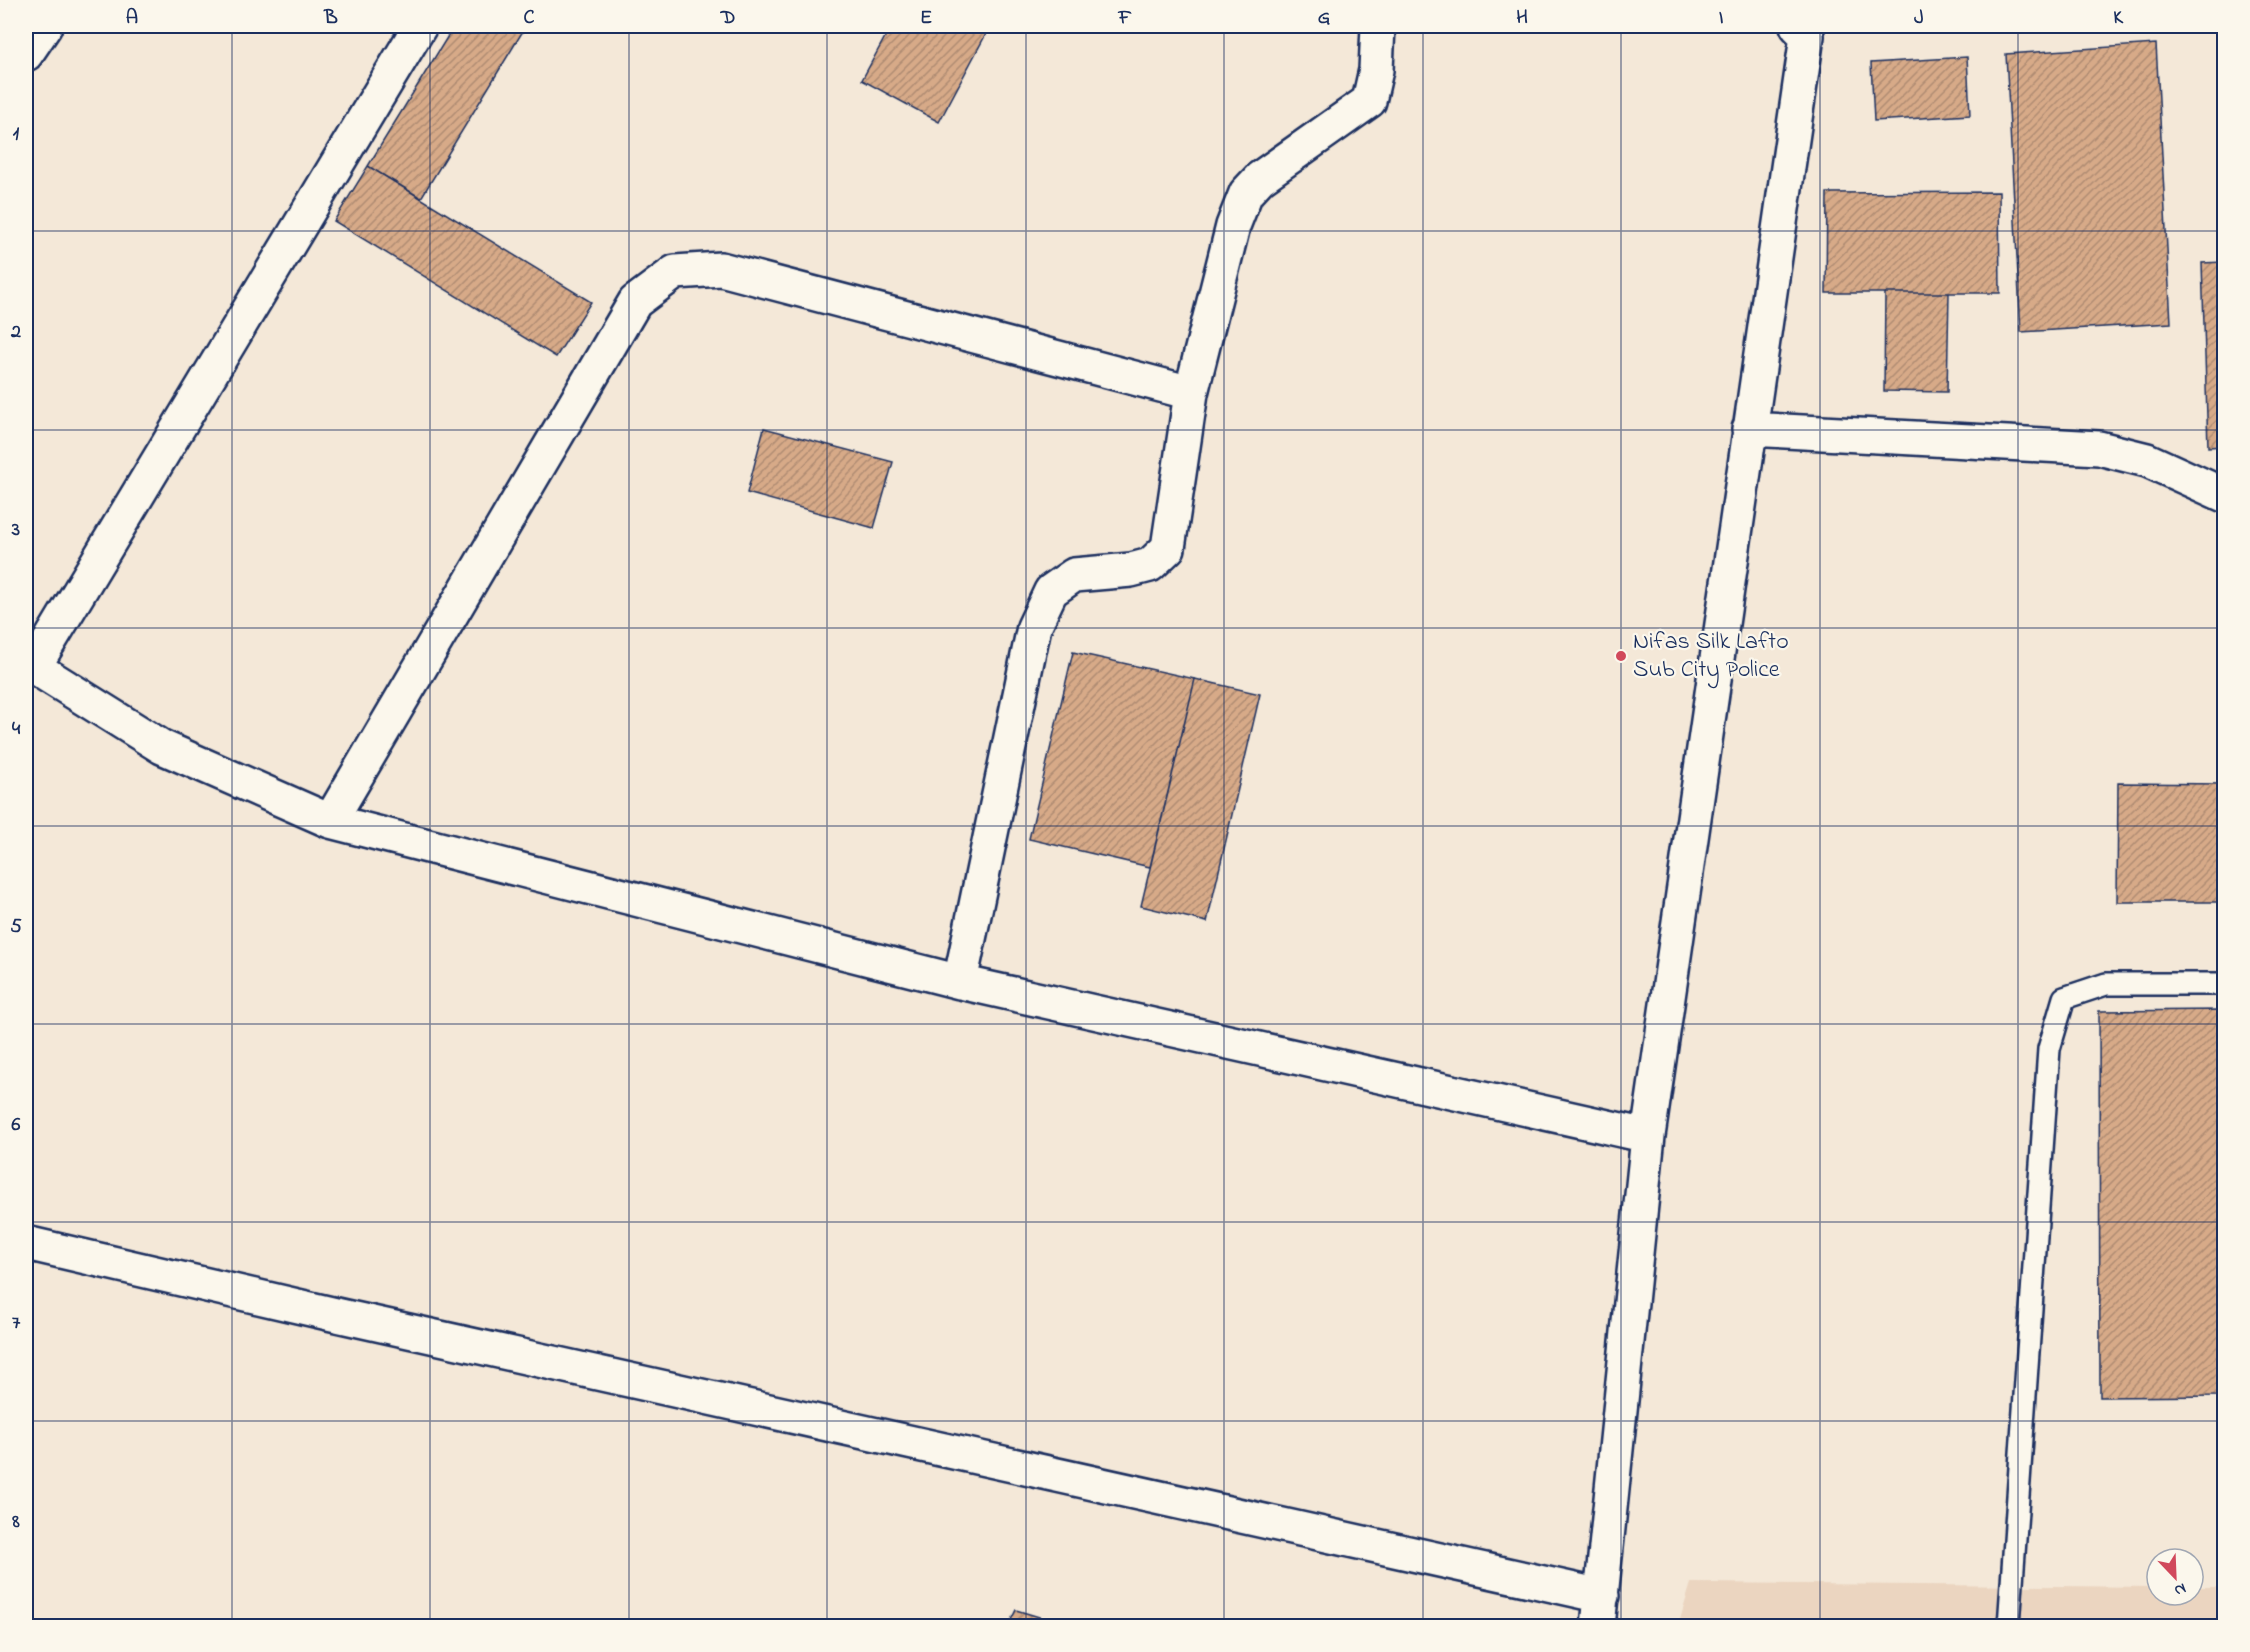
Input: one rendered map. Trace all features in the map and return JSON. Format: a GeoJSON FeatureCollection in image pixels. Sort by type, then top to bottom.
{"type":"FeatureCollection","features":[{"type":"Feature","properties":{"kind":"street"},"geometry":{"type":"LineString","coordinates":[[26,54],[45,26]]}},
{"type":"Feature","properties":{"kind":"street"},"geometry":{"type":"LineString","coordinates":[[420,26],[29,665],[162,747],[330,821],[960,982],[1648,1136]]}},
{"type":"Feature","properties":{"kind":"street"},"geometry":{"type":"LineString","coordinates":[[960,982],[1034,627],[1050,591],[1074,575],[1131,570],[1150,565],[1168,548],[1191,393],[1233,226],[1246,193],[1260,178],[1369,100],[1376,70],[1378,26]]}},
{"type":"Feature","properties":{"kind":"street"},"geometry":{"type":"LineString","coordinates":[[26,1243],[1600,1611],[1648,1136],[1804,29]]}},
{"type":"Feature","properties":{"kind":"street"},"geometry":{"type":"LineString","coordinates":[[330,821],[635,302],[675,272],[721,269],[1191,393]]}},
{"type":"Feature","properties":{"kind":"street"},"geometry":{"type":"LineString","coordinates":[[1749,429],[2099,448],[2147,460],[2224,495]]}},
{"type":"Feature","properties":{"kind":"lane"},"geometry":{"type":"LineString","coordinates":[[2009,1626],[2049,1049],[2064,998],[2106,984],[2224,984]]}},
{"type":"Feature","properties":{"kind":"shaded area"},"geometry":{"type":"Polygon","coordinates":[[[1691,1583],[2145,1587],[2145,1607],[2205,1607],[2205,1587],[2224,1587],[2224,1626],[1678,1626],[1691,1583]]]}},
{"type":"Feature","properties":{"kind":"building"},"geometry":{"type":"Polygon","coordinates":[[[454,26],[526,26],[421,198],[368,166],[454,26]]]}},
{"type":"Feature","properties":{"kind":"building"},"geometry":{"type":"Polygon","coordinates":[[[739,26],[756,26],[752,33],[739,26]]]}},
{"type":"Feature","properties":{"kind":"building"},"geometry":{"type":"Polygon","coordinates":[[[891,26],[976,26],[987,32],[939,122],[862,80],[891,26]]]}},
{"type":"Feature","properties":{"kind":"building"},"geometry":{"type":"Polygon","coordinates":[[[2156,44],[2171,323],[2021,332],[2006,54],[2156,44]]]}},
{"type":"Feature","properties":{"kind":"building"},"geometry":{"type":"Polygon","coordinates":[[[1967,57],[1970,115],[1874,121],[1871,63],[1967,57]]]}},
{"type":"Feature","properties":{"kind":"building"},"geometry":{"type":"Polygon","coordinates":[[[368,166],[591,302],[556,357],[334,221],[368,166]]]}},
{"type":"Feature","properties":{"kind":"building"},"geometry":{"type":"Polygon","coordinates":[[[1999,192],[2000,293],[1826,293],[1827,193],[1999,192]]]}},
{"type":"Feature","properties":{"kind":"building"},"geometry":{"type":"Polygon","coordinates":[[[2224,262],[2224,446],[2208,447],[2202,263],[2224,262]]]}},
{"type":"Feature","properties":{"kind":"building"},"geometry":{"type":"Polygon","coordinates":[[[1885,293],[1949,293],[1947,392],[1884,391],[1885,293]]]}},
{"type":"Feature","properties":{"kind":"building"},"geometry":{"type":"Polygon","coordinates":[[[764,428],[893,462],[874,528],[747,493],[764,428]]]}},
{"type":"Feature","properties":{"kind":"building"},"geometry":{"type":"Polygon","coordinates":[[[1073,652],[1195,679],[1150,867],[1029,839],[1073,652]]]}},
{"type":"Feature","properties":{"kind":"building"},"geometry":{"type":"Polygon","coordinates":[[[1195,679],[1260,694],[1207,922],[1141,906],[1195,679]]]}},
{"type":"Feature","properties":{"kind":"building"},"geometry":{"type":"Polygon","coordinates":[[[2118,783],[2224,784],[2224,902],[2117,902],[2118,783]]]}},
{"type":"Feature","properties":{"kind":"building"},"geometry":{"type":"Polygon","coordinates":[[[2224,1010],[2224,1396],[2100,1397],[2099,1011],[2224,1010]]]}},
{"type":"Feature","properties":{"kind":"building"},"geometry":{"type":"Polygon","coordinates":[[[1016,1610],[1069,1626],[1008,1626],[1016,1610]]]}},
{"type":"Feature","properties":{"kind":"place","name":"Nifas Silk Lafto Sub City Police"},"geometry":{"type":"Point","coordinates":[1621,656]}}]}
